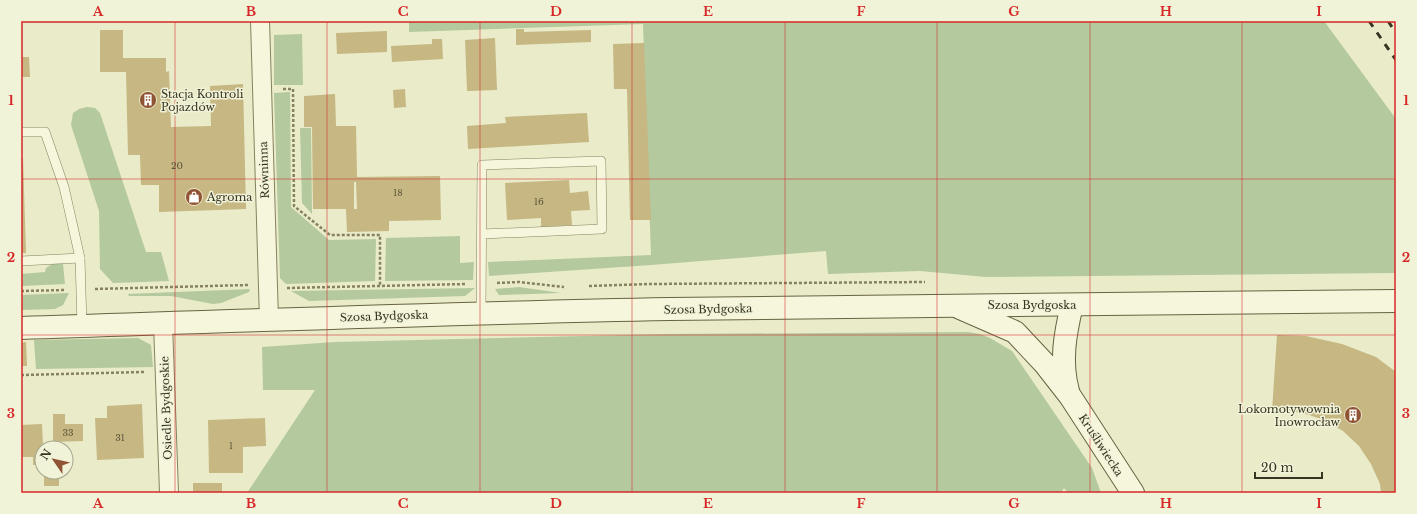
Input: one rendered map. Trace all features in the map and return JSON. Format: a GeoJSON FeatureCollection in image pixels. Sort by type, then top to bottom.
{"type":"FeatureCollection","features":[{"type":"Feature","properties":{"kind":"main road","name":"Szosa Bydgoska"},"geometry":{"type":"LineString","coordinates":[[21,328],[673,309],[1396,301]]}},
{"type":"Feature","properties":{"kind":"main road","name":"Kruśliwiecka"},"geometry":{"type":"LineString","coordinates":[[1070,396],[1066,383],[1063,360],[1064,345],[1072,305]]}},
{"type":"Feature","properties":{"kind":"main road","name":"Kruśliwiecka"},"geometry":{"type":"LineString","coordinates":[[955,306],[1015,332],[1046,364],[1070,396],[1133,493]]}},
{"type":"Feature","properties":{"kind":"street","name":"Równinna"},"geometry":{"type":"LineString","coordinates":[[260,21],[269,320]]}},
{"type":"Feature","properties":{"kind":"street","name":"Osiedle Bydgoskie"},"geometry":{"type":"LineString","coordinates":[[163,323],[169,493]]}},
{"type":"Feature","properties":{"kind":"lane"},"geometry":{"type":"LineString","coordinates":[[21,132],[45,132],[64,187],[80,258],[82,326]]}},
{"type":"Feature","properties":{"kind":"lane"},"geometry":{"type":"LineString","coordinates":[[481,314],[482,165],[601,161],[602,229],[482,234]]}},
{"type":"Feature","properties":{"kind":"lane"},"geometry":{"type":"LineString","coordinates":[[21,261],[80,258]]}},
{"type":"Feature","properties":{"kind":"path"},"geometry":{"type":"LineString","coordinates":[[262,89],[293,89],[294,206],[330,235],[380,235],[380,286]]}},
{"type":"Feature","properties":{"kind":"path"},"geometry":{"type":"LineString","coordinates":[[21,291],[248,285],[268,288],[519,282],[571,287]]}},
{"type":"Feature","properties":{"kind":"path"},"geometry":{"type":"LineString","coordinates":[[587,286],[650,284],[927,282]]}},
{"type":"Feature","properties":{"kind":"path"},"geometry":{"type":"LineString","coordinates":[[21,375],[165,371]]}},
{"type":"Feature","properties":{"kind":"green space"},"geometry":{"type":"Polygon","coordinates":[[[409,21],[1324,21],[1396,119],[1396,273],[986,277],[920,271],[828,274],[826,251],[489,276],[488,262],[651,255],[643,24],[409,32],[409,21]]]}},
{"type":"Feature","properties":{"kind":"green space"},"geometry":{"type":"Polygon","coordinates":[[[302,34],[303,85],[274,85],[274,35],[302,34]]]}},
{"type":"Feature","properties":{"kind":"green space"},"geometry":{"type":"Polygon","coordinates":[[[290,92],[291,207],[329,240],[376,239],[375,281],[286,284],[280,278],[274,93],[290,92]]]}},
{"type":"Feature","properties":{"kind":"green space"},"geometry":{"type":"Polygon","coordinates":[[[87,107],[95,108],[100,113],[146,252],[161,252],[169,281],[113,283],[100,269],[99,211],[71,125],[73,113],[79,109],[87,107]]]}},
{"type":"Feature","properties":{"kind":"green space"},"geometry":{"type":"Polygon","coordinates":[[[300,128],[311,128],[312,214],[302,203],[300,128]]]}},
{"type":"Feature","properties":{"kind":"green space"},"geometry":{"type":"Polygon","coordinates":[[[460,236],[460,263],[474,262],[473,280],[385,281],[386,238],[460,236]]]}},
{"type":"Feature","properties":{"kind":"green space"},"geometry":{"type":"Polygon","coordinates":[[[54,263],[63,264],[65,284],[21,286],[21,274],[45,272],[46,268],[54,263]]]}},
{"type":"Feature","properties":{"kind":"green space"},"geometry":{"type":"Polygon","coordinates":[[[519,287],[561,293],[499,295],[495,289],[519,287]]]}},
{"type":"Feature","properties":{"kind":"green space"},"geometry":{"type":"Polygon","coordinates":[[[475,288],[465,296],[309,301],[291,291],[475,288]]]}},
{"type":"Feature","properties":{"kind":"green space"},"geometry":{"type":"Polygon","coordinates":[[[250,289],[249,292],[221,303],[213,304],[171,296],[129,296],[128,294],[250,289]]]}},
{"type":"Feature","properties":{"kind":"green space"},"geometry":{"type":"Polygon","coordinates":[[[69,293],[63,305],[55,309],[21,310],[21,295],[69,293]]]}},
{"type":"Feature","properties":{"kind":"green space"},"geometry":{"type":"Polygon","coordinates":[[[968,332],[980,334],[990,338],[1012,351],[1092,468],[1101,493],[1068,493],[1064,488],[1061,493],[247,493],[315,390],[263,390],[262,347],[335,342],[669,334],[968,332]]]}},
{"type":"Feature","properties":{"kind":"green space"},"geometry":{"type":"Polygon","coordinates":[[[138,338],[151,345],[153,367],[36,369],[34,340],[138,338]]]}},
{"type":"Feature","properties":{"kind":"building"},"geometry":{"type":"Polygon","coordinates":[[[516,29],[524,29],[524,32],[591,30],[591,42],[516,45],[516,29]]]}},
{"type":"Feature","properties":{"kind":"building"},"geometry":{"type":"Polygon","coordinates":[[[100,30],[123,30],[123,58],[166,58],[166,72],[169,71],[171,127],[211,126],[210,86],[243,84],[246,209],[159,212],[159,185],[141,185],[140,155],[128,155],[126,72],[100,72],[100,30]]]}},
{"type":"Feature","properties":{"kind":"building"},"geometry":{"type":"Polygon","coordinates":[[[387,31],[387,52],[337,54],[336,33],[387,31]]]}},
{"type":"Feature","properties":{"kind":"building"},"geometry":{"type":"Polygon","coordinates":[[[495,38],[497,90],[467,91],[465,40],[495,38]]]}},
{"type":"Feature","properties":{"kind":"building"},"geometry":{"type":"Polygon","coordinates":[[[432,39],[442,39],[443,59],[392,62],[391,46],[432,44],[432,39]]]}},
{"type":"Feature","properties":{"kind":"building"},"geometry":{"type":"Polygon","coordinates":[[[644,43],[651,220],[630,220],[627,89],[614,89],[613,44],[644,43]]]}},
{"type":"Feature","properties":{"kind":"building"},"geometry":{"type":"Polygon","coordinates":[[[21,57],[29,57],[30,77],[21,77],[21,57]]]}},
{"type":"Feature","properties":{"kind":"building"},"geometry":{"type":"Polygon","coordinates":[[[405,89],[406,107],[394,108],[393,90],[405,89]]]}},
{"type":"Feature","properties":{"kind":"building"},"geometry":{"type":"Polygon","coordinates":[[[335,94],[336,126],[356,126],[357,177],[440,176],[441,220],[389,221],[389,231],[347,232],[346,209],[313,209],[312,127],[304,127],[304,96],[335,94]],[[354,182],[354,209],[357,209],[356,182],[354,182]]]}},
{"type":"Feature","properties":{"kind":"building"},"geometry":{"type":"Polygon","coordinates":[[[587,113],[589,142],[468,149],[467,126],[506,123],[505,117],[587,113]]]}},
{"type":"Feature","properties":{"kind":"building"},"geometry":{"type":"Polygon","coordinates":[[[21,158],[23,158],[26,253],[21,253],[21,158]]]}},
{"type":"Feature","properties":{"kind":"building"},"geometry":{"type":"Polygon","coordinates":[[[569,180],[570,193],[588,191],[590,210],[571,211],[572,225],[541,227],[541,218],[507,220],[505,183],[569,180]]]}},
{"type":"Feature","properties":{"kind":"building","name":"Lokomotywownia Inowrocław"},"geometry":{"type":"Polygon","coordinates":[[[1277,335],[1306,336],[1342,344],[1376,357],[1396,372],[1396,493],[1381,493],[1380,484],[1371,464],[1359,446],[1343,431],[1324,420],[1303,413],[1282,410],[1272,411],[1277,335]]]}},
{"type":"Feature","properties":{"kind":"building"},"geometry":{"type":"Polygon","coordinates":[[[26,342],[27,366],[21,366],[21,343],[26,342]]]}},
{"type":"Feature","properties":{"kind":"building"},"geometry":{"type":"Polygon","coordinates":[[[142,404],[144,458],[97,460],[95,418],[107,418],[107,406],[142,404]]]}},
{"type":"Feature","properties":{"kind":"building"},"geometry":{"type":"Polygon","coordinates":[[[53,414],[65,414],[65,424],[83,424],[83,441],[53,440],[53,414]]]}},
{"type":"Feature","properties":{"kind":"building"},"geometry":{"type":"Polygon","coordinates":[[[265,418],[266,446],[243,447],[243,473],[209,473],[208,420],[265,418]]]}},
{"type":"Feature","properties":{"kind":"building"},"geometry":{"type":"Polygon","coordinates":[[[42,424],[43,440],[34,440],[34,465],[33,457],[21,457],[21,425],[42,424]]]}},
{"type":"Feature","properties":{"kind":"building"},"geometry":{"type":"Polygon","coordinates":[[[44,480],[59,480],[59,486],[44,486],[44,480]]]}},
{"type":"Feature","properties":{"kind":"building"},"geometry":{"type":"Polygon","coordinates":[[[193,483],[222,483],[222,493],[193,493],[193,483]]]}},
{"type":"Feature","properties":{"kind":"railway"},"geometry":{"type":"LineString","coordinates":[[1369,21],[1396,60]]}},
{"type":"Feature","properties":{"kind":"railway"},"geometry":{"type":"LineString","coordinates":[[1388,21],[1396,33]]}},
{"type":"Feature","properties":{"kind":"place","name":"Stacja Kontroli Pojazdów"},"geometry":{"type":"Point","coordinates":[148,100]}},
{"type":"Feature","properties":{"kind":"place","name":"Agroma"},"geometry":{"type":"Point","coordinates":[194,197]}},
{"type":"Feature","properties":{"kind":"place","name":"Lokomotywownia Inowrocław"},"geometry":{"type":"Point","coordinates":[1353,415]}}]}
